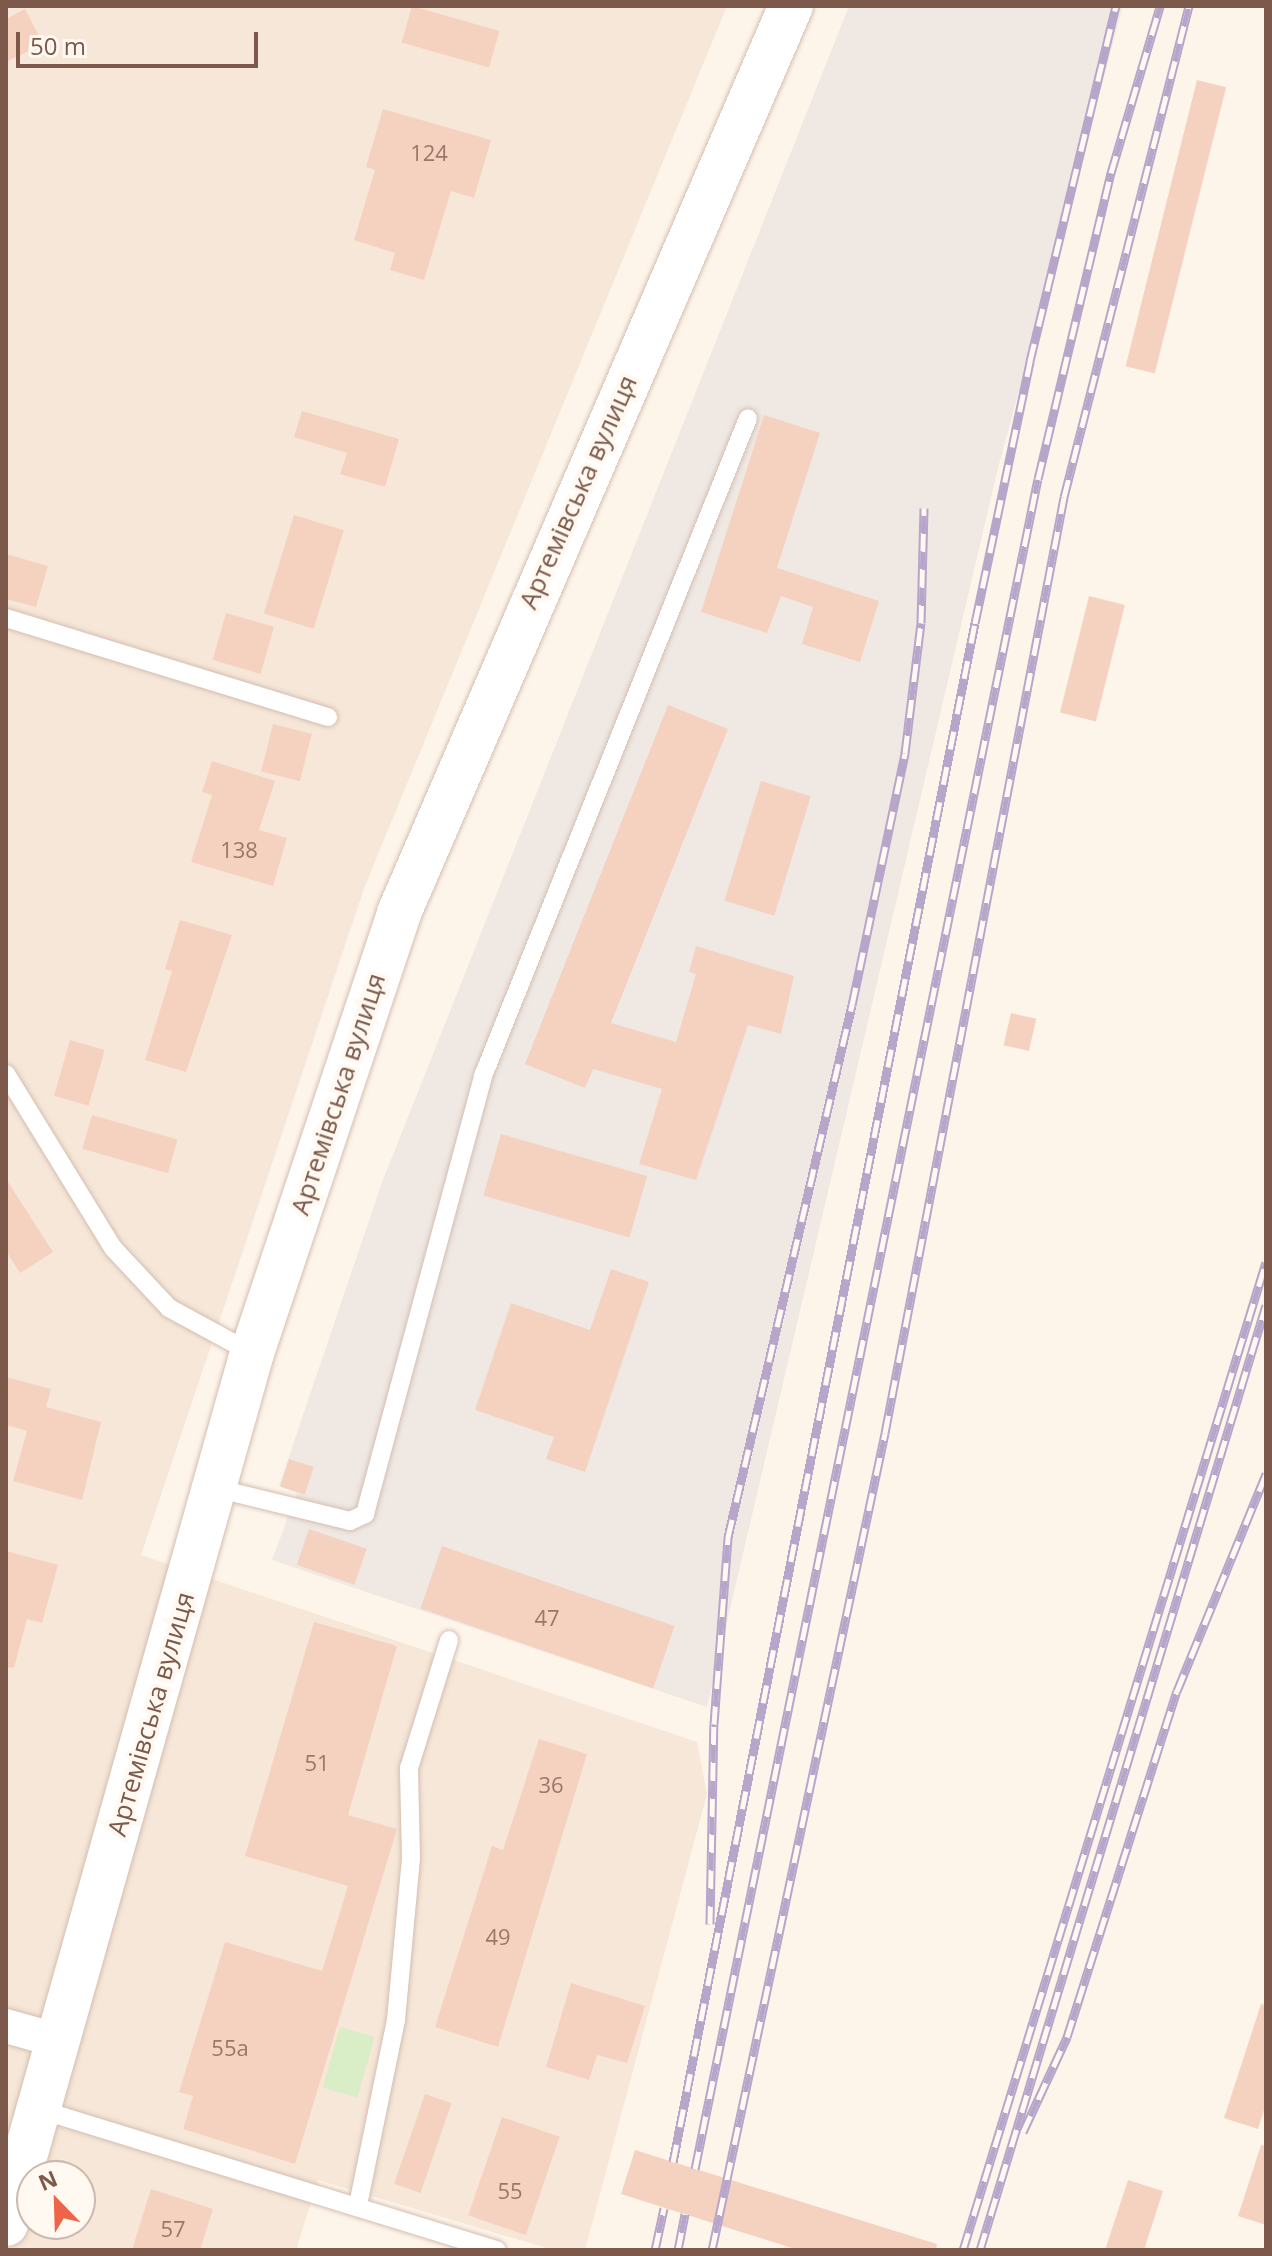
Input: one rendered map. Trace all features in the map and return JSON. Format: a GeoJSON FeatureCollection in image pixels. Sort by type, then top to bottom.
{"type":"FeatureCollection","features":[{"type":"Feature","properties":{"kind":"main road","name":"Артемівська вулиця"},"geometry":{"type":"LineString","coordinates":[[6,2224],[252,1353],[399,913],[791,6]]}},
{"type":"Feature","properties":{"kind":"street"},"geometry":{"type":"LineString","coordinates":[[6,2026],[59,2041]]}},
{"type":"Feature","properties":{"kind":"lane"},"geometry":{"type":"LineString","coordinates":[[215,1488],[350,1521],[365,1514],[483,1076],[748,418]]}},
{"type":"Feature","properties":{"kind":"lane"},"geometry":{"type":"LineString","coordinates":[[6,618],[328,717]]}},
{"type":"Feature","properties":{"kind":"lane"},"geometry":{"type":"LineString","coordinates":[[6,1074],[113,1248],[169,1308],[252,1353]]}},
{"type":"Feature","properties":{"kind":"lane"},"geometry":{"type":"LineString","coordinates":[[358,2205],[396,2020],[411,1858],[409,1768],[449,1640]]}},
{"type":"Feature","properties":{"kind":"lane"},"geometry":{"type":"LineString","coordinates":[[38,2109],[497,2250]]}},
{"type":"Feature","properties":{"kind":"shaded area"},"geometry":{"type":"Polygon","coordinates":[[[6,6],[727,6],[365,886],[141,1555],[697,1742],[707,1794],[585,2250],[553,2250],[318,2180],[296,2250],[6,2250],[6,6]]]}},
{"type":"Feature","properties":{"kind":"shaded area"},"geometry":{"type":"Polygon","coordinates":[[[849,6],[1123,6],[997,472],[707,1707],[272,1560],[297,1493],[279,1486],[381,1185],[849,6]]]}},
{"type":"Feature","properties":{"kind":"green space"},"geometry":{"type":"Polygon","coordinates":[[[340,2027],[375,2037],[357,2097],[323,2088],[340,2027]]]}},
{"type":"Feature","properties":{"kind":"building"},"geometry":{"type":"Polygon","coordinates":[[[412,6],[499,31],[489,68],[402,43],[412,6]]]}},
{"type":"Feature","properties":{"kind":"building"},"geometry":{"type":"Polygon","coordinates":[[[25,9],[43,44],[6,62],[6,19],[25,9]]]}},
{"type":"Feature","properties":{"kind":"building"},"geometry":{"type":"Polygon","coordinates":[[[1197,80],[1226,87],[1155,373],[1126,366],[1197,80]]]}},
{"type":"Feature","properties":{"kind":"building"},"geometry":{"type":"Polygon","coordinates":[[[383,109],[491,140],[474,198],[451,191],[424,280],[390,270],[395,253],[354,240],[375,170],[366,167],[383,109]]]}},
{"type":"Feature","properties":{"kind":"building"},"geometry":{"type":"Polygon","coordinates":[[[302,411],[399,439],[385,487],[340,474],[347,453],[294,437],[302,411]]]}},
{"type":"Feature","properties":{"kind":"building"},"geometry":{"type":"Polygon","coordinates":[[[764,415],[820,433],[777,568],[879,601],[860,662],[802,644],[813,607],[781,596],[767,633],[701,612],[764,415]]]}},
{"type":"Feature","properties":{"kind":"building"},"geometry":{"type":"Polygon","coordinates":[[[294,515],[344,530],[314,629],[264,613],[294,515]]]}},
{"type":"Feature","properties":{"kind":"building"},"geometry":{"type":"Polygon","coordinates":[[[6,554],[48,566],[36,607],[6,599],[6,554]]]}},
{"type":"Feature","properties":{"kind":"building"},"geometry":{"type":"Polygon","coordinates":[[[1089,596],[1125,605],[1096,721],[1060,712],[1089,596]]]}},
{"type":"Feature","properties":{"kind":"building"},"geometry":{"type":"Polygon","coordinates":[[[226,613],[274,627],[261,674],[212,660],[226,613]]]}},
{"type":"Feature","properties":{"kind":"building"},"geometry":{"type":"Polygon","coordinates":[[[668,705],[728,729],[611,1023],[676,1042],[696,974],[689,972],[696,946],[794,976],[781,1034],[748,1025],[696,1180],[639,1164],[662,1089],[593,1069],[585,1088],[525,1064],[668,705]]]}},
{"type":"Feature","properties":{"kind":"building"},"geometry":{"type":"Polygon","coordinates":[[[273,724],[312,734],[300,781],[261,772],[273,724]]]}},
{"type":"Feature","properties":{"kind":"building"},"geometry":{"type":"Polygon","coordinates":[[[212,761],[275,781],[259,830],[287,838],[273,886],[191,862],[212,795],[202,792],[212,761]]]}},
{"type":"Feature","properties":{"kind":"building"},"geometry":{"type":"Polygon","coordinates":[[[761,781],[811,796],[774,916],[724,901],[761,781]]]}},
{"type":"Feature","properties":{"kind":"building"},"geometry":{"type":"Polygon","coordinates":[[[180,920],[232,935],[186,1072],[145,1060],[172,971],[165,969],[180,920]]]}},
{"type":"Feature","properties":{"kind":"building"},"geometry":{"type":"Polygon","coordinates":[[[1011,1013],[1036,1019],[1029,1051],[1004,1045],[1011,1013]]]}},
{"type":"Feature","properties":{"kind":"building"},"geometry":{"type":"Polygon","coordinates":[[[70,1040],[105,1050],[89,1106],[54,1096],[70,1040]]]}},
{"type":"Feature","properties":{"kind":"building"},"geometry":{"type":"Polygon","coordinates":[[[92,1115],[178,1140],[168,1173],[82,1149],[92,1115]]]}},
{"type":"Feature","properties":{"kind":"building"},"geometry":{"type":"Polygon","coordinates":[[[501,1134],[647,1176],[629,1237],[483,1196],[501,1134]]]}},
{"type":"Feature","properties":{"kind":"building"},"geometry":{"type":"Polygon","coordinates":[[[6,1179],[53,1252],[20,1273],[6,1251],[6,1179]]]}},
{"type":"Feature","properties":{"kind":"building"},"geometry":{"type":"Polygon","coordinates":[[[611,1269],[649,1282],[585,1472],[546,1459],[554,1437],[475,1410],[511,1303],[590,1330],[611,1269]]]}},
{"type":"Feature","properties":{"kind":"building"},"geometry":{"type":"Polygon","coordinates":[[[6,1377],[51,1389],[46,1407],[101,1422],[82,1500],[13,1481],[27,1431],[6,1425],[6,1377]]]}},
{"type":"Feature","properties":{"kind":"building"},"geometry":{"type":"Polygon","coordinates":[[[289,1459],[314,1467],[305,1495],[280,1487],[289,1459]]]}},
{"type":"Feature","properties":{"kind":"building"},"geometry":{"type":"Polygon","coordinates":[[[309,1529],[367,1549],[354,1585],[297,1565],[309,1529]]]}},
{"type":"Feature","properties":{"kind":"building"},"geometry":{"type":"Polygon","coordinates":[[[442,1546],[675,1626],[653,1688],[421,1608],[442,1546]]]}},
{"type":"Feature","properties":{"kind":"building"},"geometry":{"type":"Polygon","coordinates":[[[6,1551],[58,1565],[42,1623],[27,1619],[14,1668],[6,1667],[6,1551]]]}},
{"type":"Feature","properties":{"kind":"building"},"geometry":{"type":"Polygon","coordinates":[[[314,1622],[397,1646],[348,1815],[397,1829],[295,2164],[183,2129],[193,2096],[179,2092],[225,1942],[322,1971],[348,1886],[245,1856],[314,1622]]]}},
{"type":"Feature","properties":{"kind":"building"},"geometry":{"type":"Polygon","coordinates":[[[539,1739],[587,1754],[498,2047],[435,2027],[492,1846],[503,1850],[539,1739]]]}},
{"type":"Feature","properties":{"kind":"building"},"geometry":{"type":"Polygon","coordinates":[[[571,1983],[645,2006],[627,2063],[597,2055],[589,2080],[546,2067],[571,1983]]]}},
{"type":"Feature","properties":{"kind":"building"},"geometry":{"type":"Polygon","coordinates":[[[1261,2004],[1266,2005],[1266,2104],[1258,2129],[1224,2118],[1261,2004]]]}},
{"type":"Feature","properties":{"kind":"building"},"geometry":{"type":"Polygon","coordinates":[[[425,2094],[451,2103],[421,2193],[394,2184],[425,2094]]]}},
{"type":"Feature","properties":{"kind":"building"},"geometry":{"type":"Polygon","coordinates":[[[502,2117],[560,2137],[526,2235],[468,2215],[502,2117]]]}},
{"type":"Feature","properties":{"kind":"building"},"geometry":{"type":"Polygon","coordinates":[[[1261,2145],[1266,2146],[1266,2225],[1238,2216],[1261,2145]]]}},
{"type":"Feature","properties":{"kind":"building"},"geometry":{"type":"Polygon","coordinates":[[[635,2150],[937,2244],[936,2250],[798,2250],[621,2194],[635,2150]]]}},
{"type":"Feature","properties":{"kind":"building"},"geometry":{"type":"Polygon","coordinates":[[[1128,2180],[1163,2191],[1144,2250],[1105,2250],[1128,2180]]]}},
{"type":"Feature","properties":{"kind":"building"},"geometry":{"type":"Polygon","coordinates":[[[151,2189],[213,2209],[200,2250],[132,2250],[151,2189]]]}},
{"type":"Feature","properties":{"kind":"railway"},"geometry":{"type":"LineString","coordinates":[[673,2162],[975,623],[1030,361],[1116,6]]}},
{"type":"Feature","properties":{"kind":"railway"},"geometry":{"type":"LineString","coordinates":[[695,2169],[1038,479],[1111,173],[1160,6]]}},
{"type":"Feature","properties":{"kind":"railway"},"geometry":{"type":"LineString","coordinates":[[712,2250],[885,1433],[1064,497],[1189,6]]}},
{"type":"Feature","properties":{"kind":"railway"},"geometry":{"type":"LineString","coordinates":[[710,1924],[714,1724],[728,1537],[852,1005],[905,753],[921,623],[924,508]]}},
{"type":"Feature","properties":{"kind":"railway"},"geometry":{"type":"LineString","coordinates":[[963,2250],[1266,1262]]}},
{"type":"Feature","properties":{"kind":"railway"},"geometry":{"type":"LineString","coordinates":[[980,2250],[1266,1305]]}},
{"type":"Feature","properties":{"kind":"railway"},"geometry":{"type":"LineString","coordinates":[[1023,2132],[1067,2037],[1177,1691],[1266,1474]]}},
{"type":"Feature","properties":{"kind":"railway"},"geometry":{"type":"LineString","coordinates":[[655,2250],[664,2208]]}},
{"type":"Feature","properties":{"kind":"railway"},"geometry":{"type":"LineString","coordinates":[[678,2250],[685,2214]]}}]}
